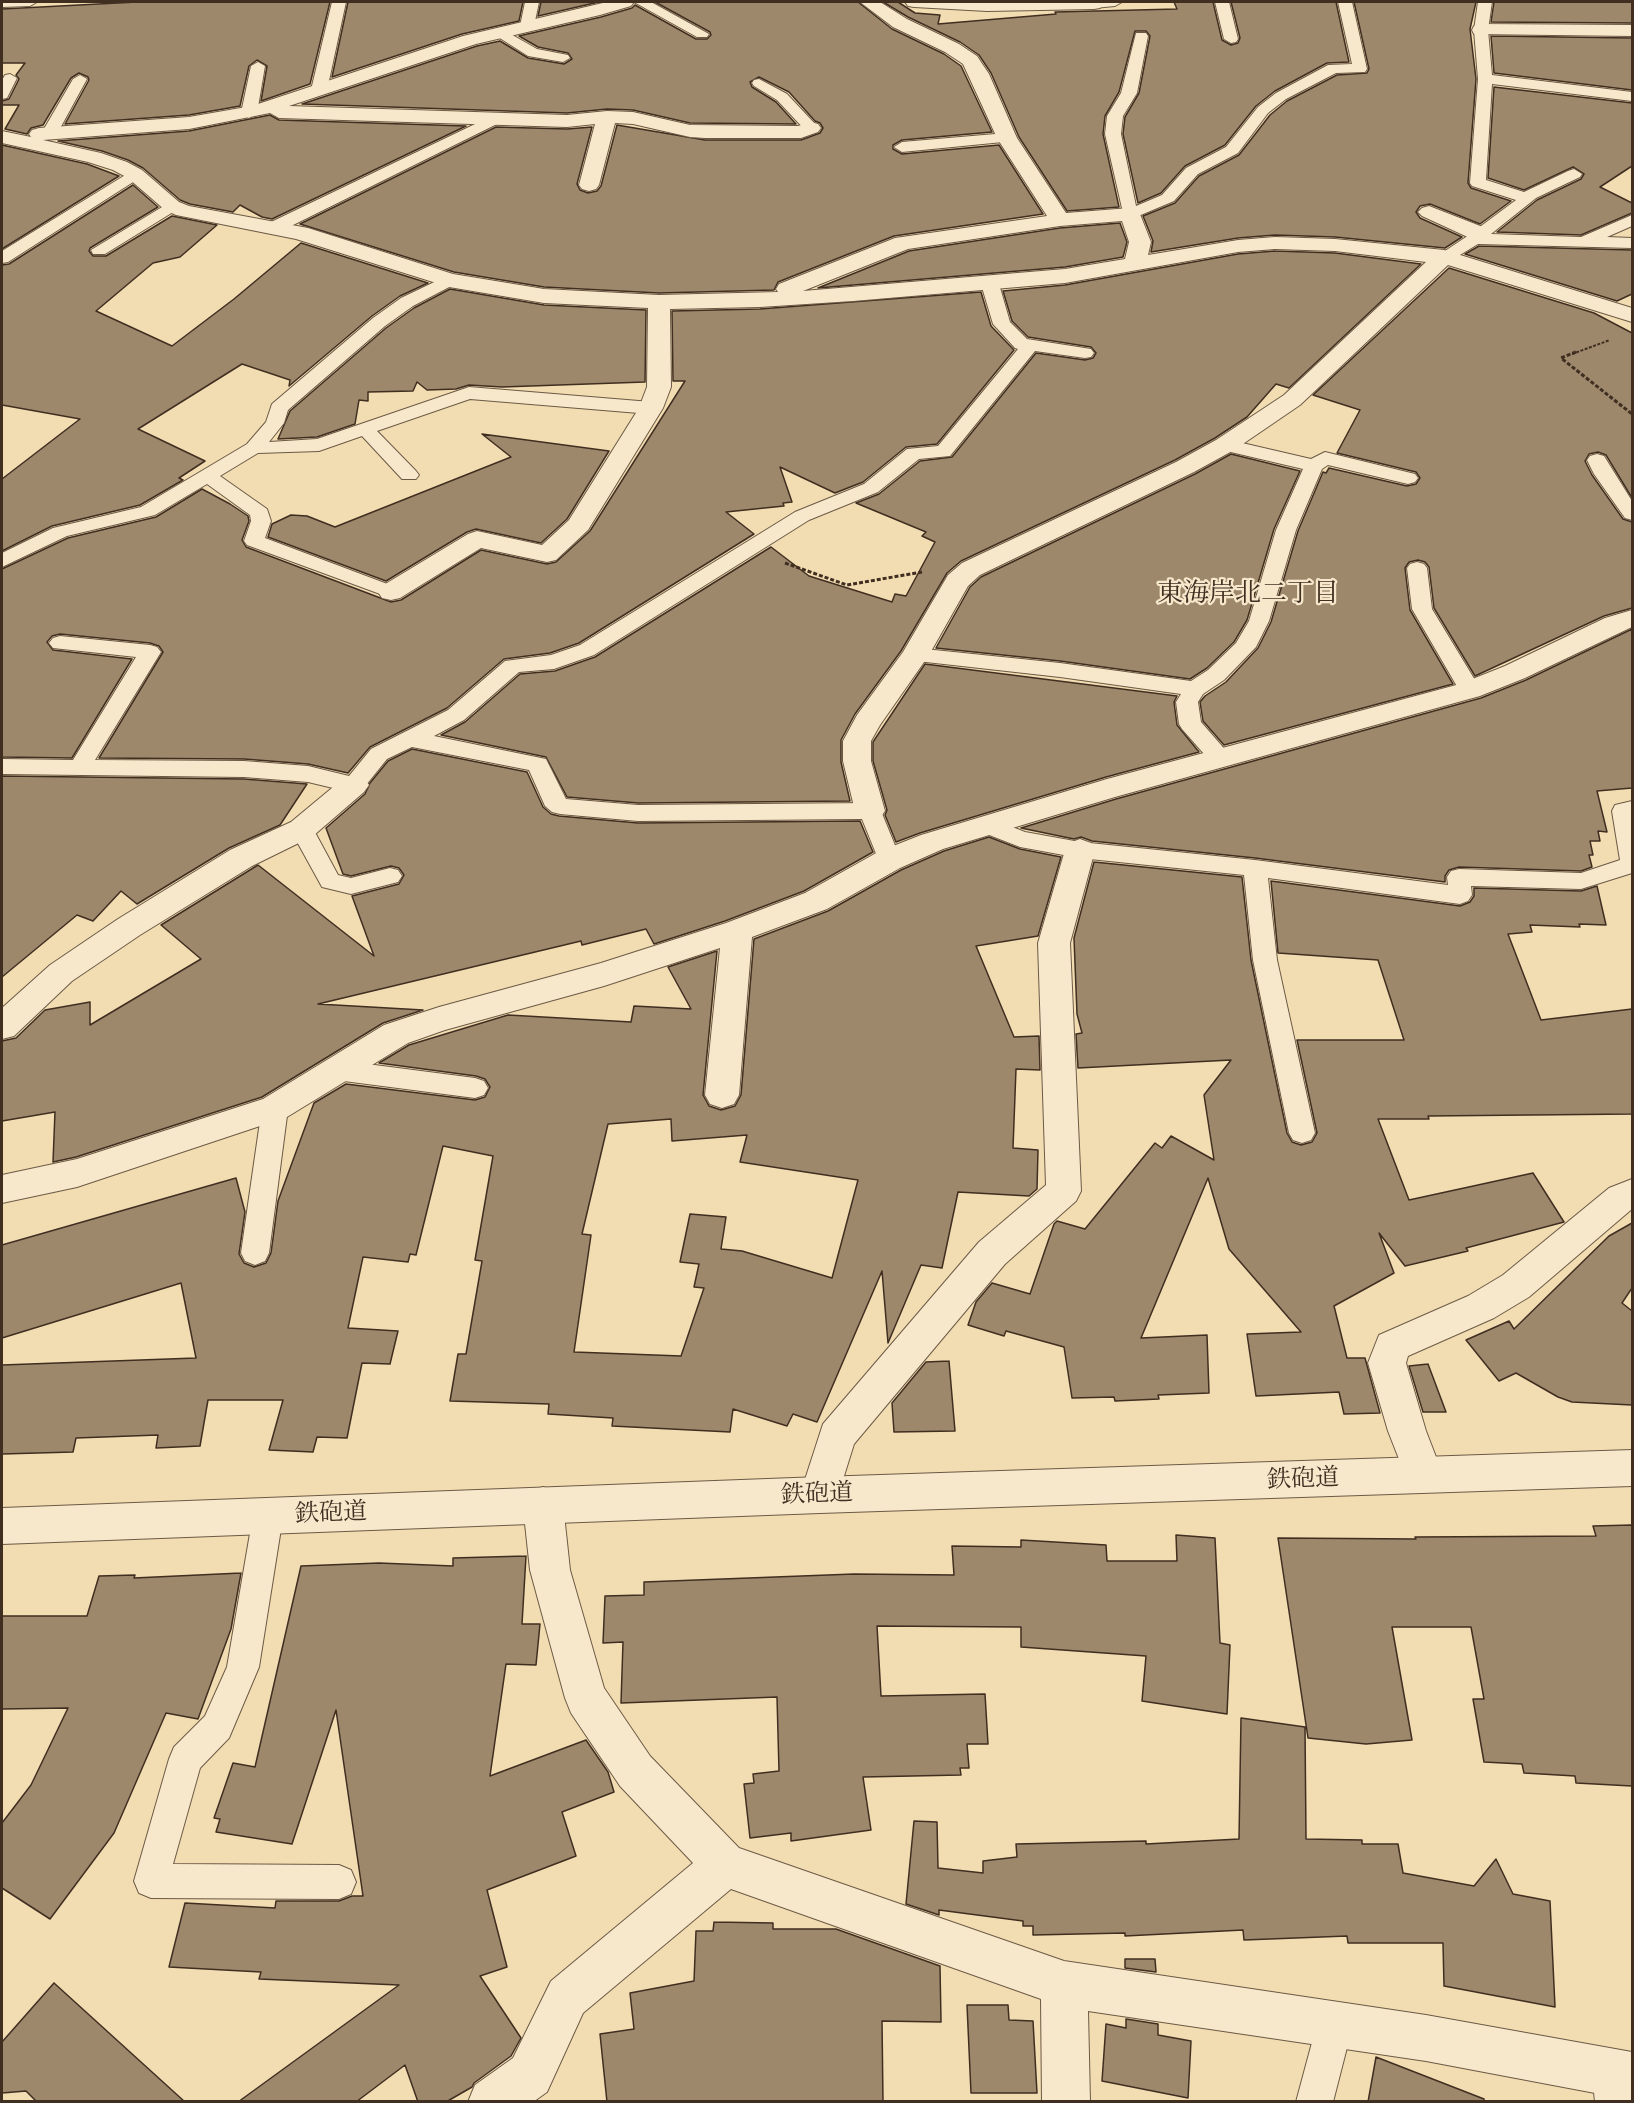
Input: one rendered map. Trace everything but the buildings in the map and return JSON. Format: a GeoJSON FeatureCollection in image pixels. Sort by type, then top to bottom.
{"type":"FeatureCollection","features":[{"type":"Feature","properties":{"kind":"street"},"geometry":{"type":"LineString","coordinates":[[4,137],[189,123],[253,112],[470,40],[625,2]]}},
{"type":"Feature","properties":{"kind":"street"},"geometry":{"type":"LineString","coordinates":[[869,2],[900,23],[952,48],[970,60],[980,74],[1007,138],[1060,220]]}},
{"type":"Feature","properties":{"kind":"street"},"geometry":{"type":"LineString","coordinates":[[914,2],[1041,6],[1094,4]]}},
{"type":"Feature","properties":{"kind":"street"},"geometry":{"type":"LineString","coordinates":[[1481,30],[1632,31]]}},
{"type":"Feature","properties":{"kind":"street"},"geometry":{"type":"LineString","coordinates":[[253,112],[567,121],[607,117],[633,118],[690,131],[705,132],[801,132],[812,128]]}},
{"type":"Feature","properties":{"kind":"street"},"geometry":{"type":"LineString","coordinates":[[589,185],[607,117]]}},
{"type":"Feature","properties":{"kind":"street"},"geometry":{"type":"LineString","coordinates":[[4,137],[94,158],[135,174],[172,206],[183,211],[275,227],[449,280],[544,296],[659,302],[760,300],[990,284],[1065,276],[1238,246],[1275,243],[1335,245],[1444,257],[1632,315]]}},
{"type":"Feature","properties":{"kind":"street"},"geometry":{"type":"LineString","coordinates":[[1429,212],[1478,237]]}},
{"type":"Feature","properties":{"kind":"street"},"geometry":{"type":"LineString","coordinates":[[760,300],[903,243],[1060,220],[1130,214],[1140,242],[1135,265]]}},
{"type":"Feature","properties":{"kind":"street"},"geometry":{"type":"LineString","coordinates":[[870,811],[857,761],[857,741],[867,722],[915,655],[957,581],[970,569],[1185,467],[1225,445],[1292,400],[1444,257]]}},
{"type":"Feature","properties":{"kind":"street"},"geometry":{"type":"LineString","coordinates":[[391,592],[477,539],[547,554],[579,525],[651,408],[659,387],[659,302]]}},
{"type":"Feature","properties":{"kind":"street"},"geometry":{"type":"LineString","coordinates":[[2,1189],[77,1173],[275,1108],[396,1035],[439,1019],[604,975],[737,931],[816,901],[889,860],[932,842],[1220,758],[1470,690],[1515,672],[1632,618]]}},
{"type":"Feature","properties":{"kind":"street"},"geometry":{"type":"LineString","coordinates":[[2,1027],[61,974],[129,927],[241,858],[302,829],[354,785]]}},
{"type":"Feature","properties":{"kind":"street"},"geometry":{"type":"LineString","coordinates":[[820,1495],[837,1436],[992,1253],[1064,1191],[1054,943],[1080,850]]}},
{"type":"Feature","properties":{"kind":"street"},"geometry":{"type":"LineString","coordinates":[[722,1095],[737,931]]}},
{"type":"Feature","properties":{"kind":"street"},"geometry":{"type":"LineString","coordinates":[[1424,1475],[1407,1431],[1387,1363],[1392,1346],[1481,1307],[1516,1286],[1620,1198],[1632,1193]]}},
{"type":"Feature","properties":{"kind":"street","name":"鉄砲道"},"geometry":{"type":"LineString","coordinates":[[2,1526],[820,1495],[1632,1468]]}},
{"type":"Feature","properties":{"kind":"street"},"geometry":{"type":"LineString","coordinates":[[543,1505],[550,1570],[586,1698],[635,1771],[725,1865],[1064,1984],[1426,2038],[1619,2083]]}},
{"type":"Feature","properties":{"kind":"street"},"geometry":{"type":"LineString","coordinates":[[492,2102],[530,2075],[567,1997],[725,1865]]}},
{"type":"Feature","properties":{"kind":"street"},"geometry":{"type":"LineString","coordinates":[[1064,1984],[1066,2102]]}},
{"type":"Feature","properties":{"kind":"lane"},"geometry":{"type":"LineString","coordinates":[[2,3],[30,2]]}},
{"type":"Feature","properties":{"kind":"lane"},"geometry":{"type":"LineString","coordinates":[[318,90],[339,2]]}},
{"type":"Feature","properties":{"kind":"lane"},"geometry":{"type":"LineString","coordinates":[[527,26],[532,2]]}},
{"type":"Feature","properties":{"kind":"lane"},"geometry":{"type":"LineString","coordinates":[[641,2],[702,34]]}},
{"type":"Feature","properties":{"kind":"lane"},"geometry":{"type":"LineString","coordinates":[[1094,4],[1115,2]]}},
{"type":"Feature","properties":{"kind":"lane"},"geometry":{"type":"LineString","coordinates":[[1222,2],[1231,39]]}},
{"type":"Feature","properties":{"kind":"lane"},"geometry":{"type":"LineString","coordinates":[[1141,36],[1129,93],[1115,116],[1113,134],[1130,214],[1168,198],[1192,171],[1232,150],[1263,110],[1281,96],[1333,68],[1360,69],[1345,2]]}},
{"type":"Feature","properties":{"kind":"lane"},"geometry":{"type":"LineString","coordinates":[[1485,2],[1481,30],[1485,79],[1478,183],[1525,197],[1574,174]]}},
{"type":"Feature","properties":{"kind":"lane"},"geometry":{"type":"LineString","coordinates":[[500,32],[533,53],[563,58]]}},
{"type":"Feature","properties":{"kind":"lane"},"geometry":{"type":"LineString","coordinates":[[253,112],[258,66]]}},
{"type":"Feature","properties":{"kind":"lane"},"geometry":{"type":"LineString","coordinates":[[2,95],[10,78]]}},
{"type":"Feature","properties":{"kind":"lane"},"geometry":{"type":"LineString","coordinates":[[49,134],[80,79]]}},
{"type":"Feature","properties":{"kind":"lane"},"geometry":{"type":"LineString","coordinates":[[1485,79],[1632,96]]}},
{"type":"Feature","properties":{"kind":"lane"},"geometry":{"type":"LineString","coordinates":[[759,83],[782,97],[812,128]]}},
{"type":"Feature","properties":{"kind":"lane"},"geometry":{"type":"LineString","coordinates":[[275,227],[496,118]]}},
{"type":"Feature","properties":{"kind":"lane"},"geometry":{"type":"LineString","coordinates":[[902,147],[1007,138]]}},
{"type":"Feature","properties":{"kind":"lane"},"geometry":{"type":"LineString","coordinates":[[2,258],[135,174]]}},
{"type":"Feature","properties":{"kind":"lane"},"geometry":{"type":"LineString","coordinates":[[1444,257],[1478,237],[1528,198],[1525,197]]}},
{"type":"Feature","properties":{"kind":"lane"},"geometry":{"type":"LineString","coordinates":[[99,250],[172,206]]}},
{"type":"Feature","properties":{"kind":"lane"},"geometry":{"type":"LineString","coordinates":[[1582,242],[1632,220]]}},
{"type":"Feature","properties":{"kind":"lane"},"geometry":{"type":"LineString","coordinates":[[1478,237],[1632,243]]}},
{"type":"Feature","properties":{"kind":"lane"},"geometry":{"type":"LineString","coordinates":[[2,561],[19,543],[148,511],[254,448],[275,423],[279,408],[370,329],[407,302],[449,280]]}},
{"type":"Feature","properties":{"kind":"lane"},"geometry":{"type":"LineString","coordinates":[[990,284],[1002,324],[1021,344],[1029,347],[1085,353]]}},
{"type":"Feature","properties":{"kind":"lane"},"geometry":{"type":"LineString","coordinates":[[2,767],[244,769],[308,774],[354,785],[379,754],[456,715],[513,666],[554,662],[587,650],[802,516],[871,488],[914,453],[943,452],[1029,347]]}},
{"type":"Feature","properties":{"kind":"lane"},"geometry":{"type":"LineString","coordinates":[[254,448],[319,445],[469,393],[651,408]]}},
{"type":"Feature","properties":{"kind":"lane"},"geometry":{"type":"LineString","coordinates":[[365,429],[409,475]]}},
{"type":"Feature","properties":{"kind":"lane"},"geometry":{"type":"LineString","coordinates":[[1225,445],[1314,466]]}},
{"type":"Feature","properties":{"kind":"lane"},"geometry":{"type":"LineString","coordinates":[[1220,758],[1190,724],[1187,702],[1195,689],[1216,675],[1245,647],[1259,621],[1286,530],[1314,466],[1325,458],[1408,478]]}},
{"type":"Feature","properties":{"kind":"lane"},"geometry":{"type":"LineString","coordinates":[[1597,460],[1632,514]]}},
{"type":"Feature","properties":{"kind":"lane"},"geometry":{"type":"LineString","coordinates":[[206,475],[260,513],[261,521],[254,541],[391,592]]}},
{"type":"Feature","properties":{"kind":"lane"},"geometry":{"type":"LineString","coordinates":[[1417,568],[1422,609],[1470,690]]}},
{"type":"Feature","properties":{"kind":"lane"},"geometry":{"type":"LineString","coordinates":[[60,643],[150,652],[79,768]]}},
{"type":"Feature","properties":{"kind":"lane"},"geometry":{"type":"LineString","coordinates":[[915,655],[1060,670],[1195,689]]}},
{"type":"Feature","properties":{"kind":"lane"},"geometry":{"type":"LineString","coordinates":[[409,738],[537,764],[553,800],[560,806],[638,813],[870,811],[889,860]]}},
{"type":"Feature","properties":{"kind":"lane"},"geometry":{"type":"LineString","coordinates":[[987,825],[1020,839],[1080,850],[1255,868],[1460,895],[1459,877],[1581,881],[1632,863],[1623,811],[1632,809]]}},
{"type":"Feature","properties":{"kind":"lane"},"geometry":{"type":"LineString","coordinates":[[302,829],[330,881],[351,886],[390,876]]}},
{"type":"Feature","properties":{"kind":"lane"},"geometry":{"type":"LineString","coordinates":[[1255,868],[1265,960],[1302,1133]]}},
{"type":"Feature","properties":{"kind":"lane"},"geometry":{"type":"LineString","coordinates":[[336,1070],[475,1088]]}},
{"type":"Feature","properties":{"kind":"lane"},"geometry":{"type":"LineString","coordinates":[[255,1253],[275,1108]]}},
{"type":"Feature","properties":{"kind":"lane"},"geometry":{"type":"LineString","coordinates":[[268,1516],[243,1667],[217,1727],[186,1759],[151,1881],[339,1882]]}},
{"type":"Feature","properties":{"kind":"lane"},"geometry":{"type":"LineString","coordinates":[[1314,2102],[1335,2024]]}},
{"type":"Feature","properties":{"kind":"path"},"geometry":{"type":"LineString","coordinates":[[1612,339],[1561,358],[1632,414]]}},
{"type":"Feature","properties":{"kind":"path"},"geometry":{"type":"LineString","coordinates":[[780,561],[847,585],[954,566],[970,569]]}},
{"type":"Feature","properties":{"kind":"district","name":"東海岸北二丁目"},"geometry":{"type":"Point","coordinates":[1248,595]}}]}
